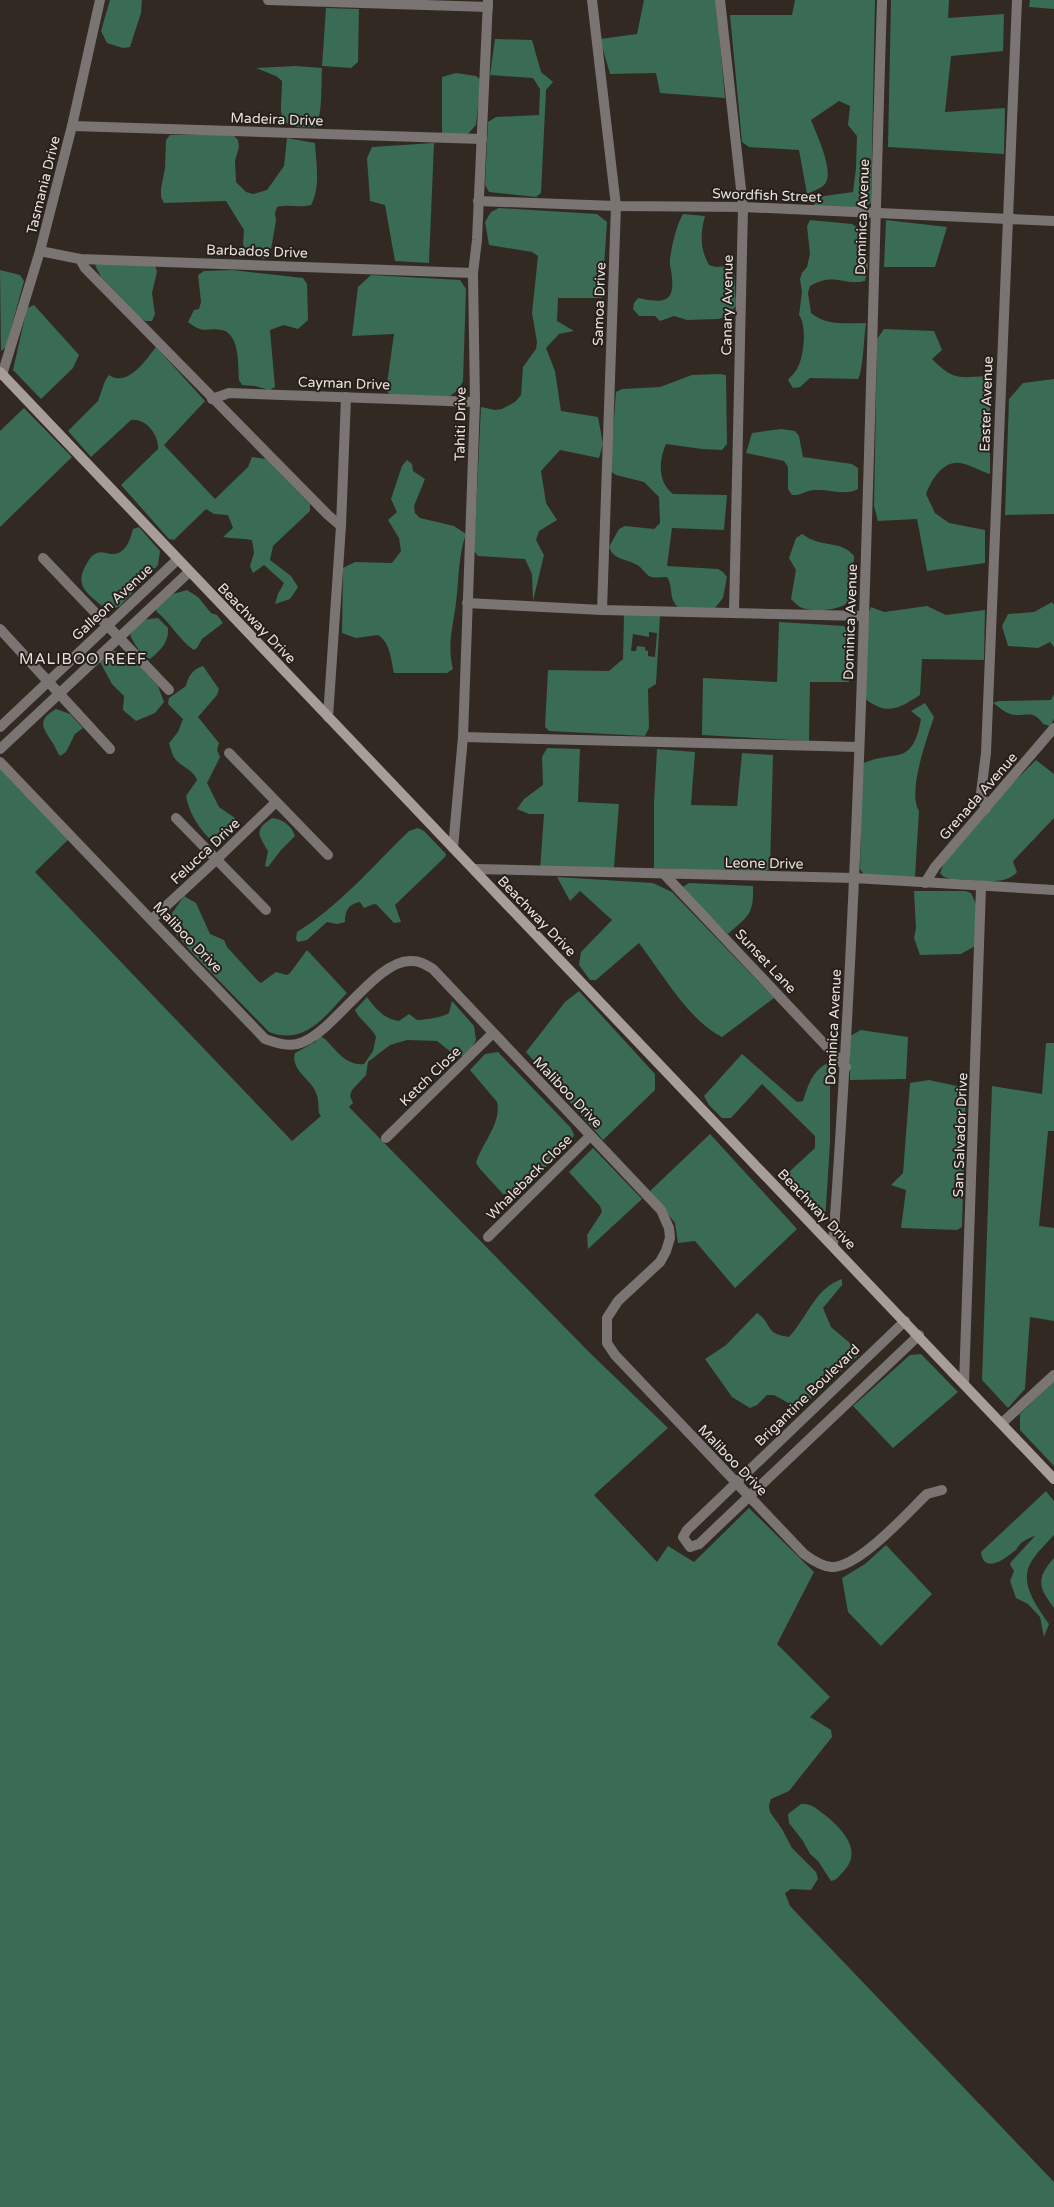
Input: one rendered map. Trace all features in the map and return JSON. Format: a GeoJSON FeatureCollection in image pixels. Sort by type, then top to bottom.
{"type":"FeatureCollection","features":[{"type":"Feature","properties":{"kind":"street","name":"Tasmania Drive"},"geometry":{"type":"LineString","coordinates":[[1,373],[40,251],[72,126],[100,0]]}},
{"type":"Feature","properties":{"kind":"street"},"geometry":{"type":"LineString","coordinates":[[268,0],[488,4]]}},
{"type":"Feature","properties":{"kind":"street","name":"Samoa Drive"},"geometry":{"type":"LineString","coordinates":[[592,0],[616,206],[602,610]]}},
{"type":"Feature","properties":{"kind":"street","name":"Canary Avenue"},"geometry":{"type":"LineString","coordinates":[[720,0],[742,207],[734,612]]}},
{"type":"Feature","properties":{"kind":"street","name":"Dominica Avenue"},"geometry":{"type":"LineString","coordinates":[[833,1245],[846,1067],[854,878],[864,616],[882,0]]}},
{"type":"Feature","properties":{"kind":"street","name":"Easter Avenue"},"geometry":{"type":"LineString","coordinates":[[986,808],[981,793],[986,743],[1017,0]]}},
{"type":"Feature","properties":{"kind":"street","name":"Tahiti Drive"},"geometry":{"type":"LineString","coordinates":[[453,848],[463,737],[475,402],[473,273],[482,139],[488,4]]}},
{"type":"Feature","properties":{"kind":"street","name":"Madeira Drive"},"geometry":{"type":"LineString","coordinates":[[72,126],[482,139]]}},
{"type":"Feature","properties":{"kind":"street","name":"Swordfish Street"},"geometry":{"type":"LineString","coordinates":[[478,201],[616,206],[742,207],[1054,221]]}},
{"type":"Feature","properties":{"kind":"street","name":"Barbados Drive"},"geometry":{"type":"LineString","coordinates":[[40,251],[80,259],[473,273]]}},
{"type":"Feature","properties":{"kind":"street"},"geometry":{"type":"LineString","coordinates":[[80,259],[85,268],[212,398],[341,526]]}},
{"type":"Feature","properties":{"kind":"street","name":"Beachway Drive"},"geometry":{"type":"LineString","coordinates":[[1,373],[177,560],[919,1335],[1054,1479]]}},
{"type":"Feature","properties":{"kind":"street","name":"Cayman Drive"},"geometry":{"type":"LineString","coordinates":[[212,398],[229,393],[475,402]]}},
{"type":"Feature","properties":{"kind":"street"},"geometry":{"type":"LineString","coordinates":[[328,717],[341,526],[346,396]]}},
{"type":"Feature","properties":{"kind":"street"},"geometry":{"type":"LineString","coordinates":[[43,558],[169,690]]}},
{"type":"Feature","properties":{"kind":"street","name":"Galleon Avenue"},"geometry":{"type":"LineString","coordinates":[[0,727],[177,560]]}},
{"type":"Feature","properties":{"kind":"street"},"geometry":{"type":"LineString","coordinates":[[0,750],[189,572]]}},
{"type":"Feature","properties":{"kind":"street"},"geometry":{"type":"LineString","coordinates":[[468,603],[602,610],[864,616]]}},
{"type":"Feature","properties":{"kind":"street"},"geometry":{"type":"LineString","coordinates":[[0,629],[110,749]]}},
{"type":"Feature","properties":{"kind":"street","name":"Grenada Avenue"},"geometry":{"type":"LineString","coordinates":[[925,883],[935,867],[1054,728]]}},
{"type":"Feature","properties":{"kind":"street"},"geometry":{"type":"LineString","coordinates":[[463,737],[859,747]]}},
{"type":"Feature","properties":{"kind":"street"},"geometry":{"type":"LineString","coordinates":[[229,753],[328,855]]}},
{"type":"Feature","properties":{"kind":"street","name":"Maliboo Drive"},"geometry":{"type":"LineString","coordinates":[[0,762],[265,1038],[283,1045],[302,1043],[322,1031],[380,974],[399,962],[411,960],[423,963],[433,969],[661,1210],[669,1228],[670,1238],[666,1251],[660,1262],[618,1301],[607,1318],[606,1343],[615,1355],[804,1554],[816,1562],[830,1567],[842,1566],[861,1556],[927,1494],[942,1490]]}},
{"type":"Feature","properties":{"kind":"street","name":"Felucca Drive"},"geometry":{"type":"LineString","coordinates":[[152,920],[276,802]]}},
{"type":"Feature","properties":{"kind":"street"},"geometry":{"type":"LineString","coordinates":[[176,818],[266,910]]}},
{"type":"Feature","properties":{"kind":"street","name":"Leone Drive"},"geometry":{"type":"LineString","coordinates":[[474,869],[854,878],[1054,890]]}},
{"type":"Feature","properties":{"kind":"street","name":"Sunset Lane"},"geometry":{"type":"LineString","coordinates":[[666,875],[846,1067]]}},
{"type":"Feature","properties":{"kind":"street","name":"San Salvador Drive"},"geometry":{"type":"LineString","coordinates":[[964,1384],[981,887]]}},
{"type":"Feature","properties":{"kind":"street","name":"Ketch Close"},"geometry":{"type":"LineString","coordinates":[[386,1138],[493,1034]]}},
{"type":"Feature","properties":{"kind":"street","name":"Whaleback Close"},"geometry":{"type":"LineString","coordinates":[[488,1237],[590,1136]]}},
{"type":"Feature","properties":{"kind":"street","name":"Brigantine Boulevard"},"geometry":{"type":"LineString","coordinates":[[904,1321],[687,1530],[683,1537],[690,1547],[699,1544],[919,1335]]}},
{"type":"Feature","properties":{"kind":"street"},"geometry":{"type":"LineString","coordinates":[[1002,1423],[1054,1375]]}},
{"type":"Feature","properties":{"kind":"green space"},"geometry":{"type":"Polygon","coordinates":[[[110,0],[142,0],[141,13],[130,47],[123,48],[107,43],[101,31],[110,0]]]}},
{"type":"Feature","properties":{"kind":"green space"},"geometry":{"type":"Polygon","coordinates":[[[644,0],[716,0],[725,98],[660,93],[656,73],[610,74],[600,39],[637,34],[644,0]]]}},
{"type":"Feature","properties":{"kind":"green space"},"geometry":{"type":"Polygon","coordinates":[[[795,0],[875,0],[871,203],[858,209],[813,207],[817,197],[853,192],[857,136],[848,125],[850,106],[839,101],[811,120],[824,153],[828,172],[824,185],[807,194],[799,150],[749,147],[742,142],[730,15],[792,15],[795,0]]]}},
{"type":"Feature","properties":{"kind":"green space"},"geometry":{"type":"Polygon","coordinates":[[[891,0],[949,0],[948,18],[1004,14],[1003,51],[951,56],[945,112],[1005,108],[1004,154],[888,147],[891,0]]]}},
{"type":"Feature","properties":{"kind":"green space"},"geometry":{"type":"Polygon","coordinates":[[[1030,0],[1054,0],[1054,9],[1029,7],[1030,0]]]}},
{"type":"Feature","properties":{"kind":"green space"},"geometry":{"type":"Polygon","coordinates":[[[326,8],[359,9],[358,62],[351,68],[322,66],[326,8]]]}},
{"type":"Feature","properties":{"kind":"green space"},"geometry":{"type":"Polygon","coordinates":[[[495,39],[532,40],[541,72],[553,82],[546,90],[541,193],[536,197],[489,192],[485,185],[488,122],[496,117],[539,115],[540,89],[533,78],[490,75],[495,39]]]}},
{"type":"Feature","properties":{"kind":"green space"},"geometry":{"type":"Polygon","coordinates":[[[295,66],[322,68],[320,108],[318,122],[315,127],[292,126],[286,122],[282,117],[281,110],[282,81],[276,76],[256,68],[295,66]]]}},
{"type":"Feature","properties":{"kind":"green space"},"geometry":{"type":"Polygon","coordinates":[[[456,73],[476,76],[481,80],[476,125],[467,135],[442,133],[442,77],[456,73]]]}},
{"type":"Feature","properties":{"kind":"green space"},"geometry":{"type":"Polygon","coordinates":[[[170,135],[233,135],[238,140],[239,147],[235,161],[236,182],[246,192],[253,194],[267,190],[284,166],[287,138],[315,143],[317,183],[311,205],[277,207],[270,255],[264,259],[245,250],[243,244],[244,230],[226,201],[164,203],[161,197],[161,189],[165,168],[166,140],[170,135]]]}},
{"type":"Feature","properties":{"kind":"green space"},"geometry":{"type":"Polygon","coordinates":[[[434,143],[429,263],[395,261],[385,205],[370,201],[367,158],[372,147],[434,143]]]}},
{"type":"Feature","properties":{"kind":"green space"},"geometry":{"type":"Polygon","coordinates":[[[499,208],[597,214],[607,222],[602,298],[558,298],[557,321],[574,331],[559,334],[546,348],[555,371],[561,411],[598,417],[603,444],[599,458],[560,450],[541,471],[546,503],[557,520],[539,531],[536,540],[544,555],[533,601],[532,574],[525,559],[478,556],[474,551],[481,407],[495,410],[502,409],[515,402],[521,395],[523,367],[536,349],[537,342],[532,313],[538,256],[532,252],[489,245],[485,222],[491,212],[499,208]]]}},
{"type":"Feature","properties":{"kind":"green space"},"geometry":{"type":"Polygon","coordinates":[[[683,214],[705,216],[702,241],[709,265],[716,267],[730,266],[734,270],[736,306],[725,317],[687,320],[674,316],[660,321],[655,316],[639,316],[633,309],[634,303],[638,298],[658,301],[668,298],[671,294],[672,276],[670,259],[676,230],[683,214]]]}},
{"type":"Feature","properties":{"kind":"green space"},"geometry":{"type":"Polygon","coordinates":[[[810,220],[852,224],[864,232],[868,267],[865,281],[826,280],[810,286],[808,293],[811,313],[817,317],[837,323],[866,323],[863,353],[858,379],[810,378],[800,387],[793,388],[788,380],[798,367],[803,348],[804,333],[802,320],[799,315],[802,292],[800,279],[807,267],[810,254],[807,226],[810,220]]]}},
{"type":"Feature","properties":{"kind":"green space"},"geometry":{"type":"Polygon","coordinates":[[[886,220],[947,227],[935,267],[884,267],[886,220]]]}},
{"type":"Feature","properties":{"kind":"green space"},"geometry":{"type":"Polygon","coordinates":[[[107,257],[155,265],[157,272],[152,293],[155,314],[152,321],[145,321],[140,317],[101,277],[95,265],[107,257]]]}},
{"type":"Feature","properties":{"kind":"green space"},"geometry":{"type":"Polygon","coordinates":[[[0,270],[20,275],[24,281],[6,347],[1,351],[0,270]]]}},
{"type":"Feature","properties":{"kind":"green space"},"geometry":{"type":"Polygon","coordinates":[[[232,270],[303,278],[307,284],[308,320],[298,329],[284,325],[270,330],[275,387],[269,390],[242,385],[239,380],[237,351],[228,333],[216,329],[198,328],[188,322],[194,310],[199,309],[201,302],[198,275],[204,271],[232,270]]]}},
{"type":"Feature","properties":{"kind":"green space"},"geometry":{"type":"Polygon","coordinates":[[[371,275],[460,280],[466,289],[463,381],[459,389],[449,397],[392,396],[386,391],[394,334],[352,336],[358,287],[371,275]]]}},
{"type":"Feature","properties":{"kind":"green space"},"geometry":{"type":"Polygon","coordinates":[[[34,305],[79,355],[73,368],[41,399],[13,370],[27,308],[34,305]]]}},
{"type":"Feature","properties":{"kind":"green space"},"geometry":{"type":"Polygon","coordinates":[[[884,329],[934,331],[942,350],[932,359],[947,372],[958,377],[990,376],[990,474],[960,463],[954,463],[938,473],[926,494],[935,513],[949,523],[985,530],[985,563],[927,571],[917,519],[878,521],[874,506],[877,339],[884,329]]]}},
{"type":"Feature","properties":{"kind":"green space"},"geometry":{"type":"Polygon","coordinates":[[[156,347],[205,401],[164,445],[215,499],[248,467],[252,457],[266,459],[310,504],[310,511],[273,546],[270,560],[291,576],[298,587],[290,599],[275,604],[284,583],[264,565],[253,573],[250,566],[254,553],[252,540],[223,537],[233,528],[228,515],[214,514],[206,509],[174,540],[169,539],[121,485],[158,449],[156,438],[150,428],[142,422],[131,420],[91,457],[68,431],[98,401],[109,375],[123,378],[129,375],[141,365],[156,347]]]}},
{"type":"Feature","properties":{"kind":"green space"},"geometry":{"type":"Polygon","coordinates":[[[692,375],[726,375],[727,444],[722,450],[666,444],[662,456],[661,470],[664,483],[673,494],[727,495],[724,530],[672,528],[667,566],[718,569],[727,577],[723,598],[715,608],[678,607],[673,600],[667,577],[651,577],[637,565],[617,557],[609,547],[619,529],[625,526],[654,529],[660,523],[659,497],[644,482],[616,475],[610,471],[616,392],[622,389],[660,387],[692,375]]]}},
{"type":"Feature","properties":{"kind":"green space"},"geometry":{"type":"Polygon","coordinates":[[[1054,379],[1054,514],[1005,515],[1009,399],[1023,383],[1054,379]]]}},
{"type":"Feature","properties":{"kind":"green space"},"geometry":{"type":"Polygon","coordinates":[[[24,408],[72,457],[0,527],[0,431],[24,408]]]}},
{"type":"Feature","properties":{"kind":"green space"},"geometry":{"type":"Polygon","coordinates":[[[781,429],[795,431],[799,436],[803,457],[852,464],[858,468],[858,489],[848,492],[812,490],[799,495],[792,495],[788,489],[788,467],[784,461],[746,453],[752,433],[781,429]]]}},
{"type":"Feature","properties":{"kind":"green space"},"geometry":{"type":"Polygon","coordinates":[[[407,460],[412,464],[413,471],[425,479],[414,506],[415,513],[420,518],[454,526],[466,534],[460,559],[451,636],[451,661],[453,669],[447,673],[394,673],[389,651],[382,638],[378,635],[356,638],[342,633],[343,568],[355,562],[392,563],[401,551],[399,538],[388,520],[397,512],[391,499],[402,466],[407,460]]]}},
{"type":"Feature","properties":{"kind":"green space"},"geometry":{"type":"Polygon","coordinates":[[[139,527],[160,551],[158,565],[120,606],[108,611],[86,591],[81,580],[82,573],[89,560],[95,554],[101,552],[112,554],[121,552],[129,542],[133,529],[139,527]]]}},
{"type":"Feature","properties":{"kind":"green space"},"geometry":{"type":"Polygon","coordinates":[[[802,534],[818,542],[845,548],[854,556],[852,598],[843,606],[828,610],[813,610],[800,607],[791,599],[796,570],[789,558],[796,538],[802,534]]]}},
{"type":"Feature","properties":{"kind":"green space"},"geometry":{"type":"Polygon","coordinates":[[[187,590],[198,597],[211,613],[217,615],[223,623],[202,639],[194,650],[156,609],[173,594],[187,590]]]}},
{"type":"Feature","properties":{"kind":"green space"},"geometry":{"type":"Polygon","coordinates":[[[1052,602],[1054,605],[1054,647],[1050,642],[1038,648],[1008,646],[1002,626],[1008,614],[1034,612],[1052,602]]]}},
{"type":"Feature","properties":{"kind":"green space"},"geometry":{"type":"Polygon","coordinates":[[[927,606],[946,615],[985,610],[984,660],[922,659],[920,695],[899,707],[886,709],[872,704],[864,698],[866,619],[871,607],[884,612],[927,606]]]}},
{"type":"Feature","properties":{"kind":"green space"},"geometry":{"type":"Polygon","coordinates":[[[624,614],[660,616],[656,684],[648,689],[649,728],[645,736],[549,731],[545,727],[548,670],[609,671],[623,659],[624,614]],[[649,632],[649,637],[633,634],[631,651],[636,651],[637,646],[645,647],[645,650],[648,651],[648,656],[655,657],[657,633],[649,632]]]}},
{"type":"Feature","properties":{"kind":"green space"},"geometry":{"type":"Polygon","coordinates":[[[158,618],[168,628],[168,633],[166,642],[150,659],[136,646],[130,635],[141,620],[158,618]]]}},
{"type":"Feature","properties":{"kind":"green space"},"geometry":{"type":"Polygon","coordinates":[[[779,622],[844,626],[852,639],[849,682],[810,682],[809,741],[702,735],[703,678],[777,682],[779,622]]]}},
{"type":"Feature","properties":{"kind":"green space"},"geometry":{"type":"Polygon","coordinates":[[[109,650],[127,653],[158,686],[164,702],[155,713],[136,721],[123,710],[124,696],[112,684],[100,662],[109,650]]]}},
{"type":"Feature","properties":{"kind":"green space"},"geometry":{"type":"Polygon","coordinates":[[[203,666],[219,689],[217,695],[198,717],[219,743],[217,750],[220,757],[207,783],[219,807],[239,823],[235,830],[215,844],[196,822],[186,796],[197,780],[191,771],[175,759],[169,743],[178,732],[183,719],[168,704],[169,698],[186,686],[192,673],[203,666]]]}},
{"type":"Feature","properties":{"kind":"green space"},"geometry":{"type":"Polygon","coordinates":[[[1054,694],[1054,719],[1050,726],[1043,724],[1036,716],[1010,714],[993,703],[999,701],[1051,700],[1054,694]]]}},
{"type":"Feature","properties":{"kind":"green space"},"geometry":{"type":"Polygon","coordinates":[[[925,703],[934,717],[919,765],[915,792],[919,811],[915,877],[865,876],[860,869],[862,764],[907,751],[913,745],[921,719],[911,711],[925,703]]]}},
{"type":"Feature","properties":{"kind":"green space"},"geometry":{"type":"Polygon","coordinates":[[[56,709],[70,714],[83,728],[75,734],[66,752],[60,756],[43,726],[45,718],[56,709]]]}},
{"type":"Feature","properties":{"kind":"green space"},"geometry":{"type":"Polygon","coordinates":[[[547,748],[580,749],[578,802],[619,804],[614,867],[540,870],[544,814],[529,814],[517,809],[524,799],[543,785],[542,757],[547,748]]]}},
{"type":"Feature","properties":{"kind":"green space"},"geometry":{"type":"Polygon","coordinates":[[[657,749],[695,752],[691,805],[737,806],[742,753],[773,755],[770,869],[763,872],[654,868],[654,804],[657,749]]]}},
{"type":"Feature","properties":{"kind":"green space"},"geometry":{"type":"Polygon","coordinates":[[[0,758],[72,836],[35,872],[292,1141],[321,1116],[316,1093],[295,1064],[295,1053],[315,1042],[320,1036],[347,1060],[352,1063],[364,1064],[373,1051],[376,1037],[355,1010],[367,997],[385,1016],[399,1021],[409,1014],[417,1020],[434,1018],[449,1013],[452,1001],[474,1026],[476,1040],[471,1050],[463,1056],[456,1056],[437,1041],[407,1040],[390,1045],[368,1062],[366,1075],[352,1090],[350,1096],[353,1103],[349,1107],[591,1354],[668,1428],[594,1495],[657,1562],[668,1546],[694,1562],[749,1508],[814,1572],[777,1644],[830,1697],[810,1717],[831,1730],[832,1737],[789,1791],[771,1799],[770,1812],[792,1848],[816,1872],[818,1879],[811,1890],[791,1889],[785,1893],[790,1906],[1054,2182],[1054,2207],[0,2207],[0,758]]]}},
{"type":"Feature","properties":{"kind":"green space"},"geometry":{"type":"Polygon","coordinates":[[[1036,760],[1054,774],[1054,818],[1015,859],[1013,862],[1017,872],[1004,880],[996,881],[944,877],[940,873],[944,863],[1011,785],[1036,760]]]}},
{"type":"Feature","properties":{"kind":"green space"},"geometry":{"type":"Polygon","coordinates":[[[272,818],[286,824],[292,829],[295,836],[268,867],[265,866],[268,851],[259,833],[262,826],[272,818]]]}},
{"type":"Feature","properties":{"kind":"green space"},"geometry":{"type":"Polygon","coordinates":[[[418,828],[424,831],[446,854],[395,905],[401,922],[394,923],[377,905],[374,904],[364,908],[360,902],[353,904],[348,909],[345,922],[337,924],[327,922],[307,940],[298,942],[296,939],[297,932],[341,898],[409,831],[418,828]]]}},
{"type":"Feature","properties":{"kind":"green space"},"geometry":{"type":"Polygon","coordinates":[[[557,877],[653,883],[672,892],[774,998],[722,1037],[687,1008],[639,943],[596,980],[590,980],[579,965],[581,952],[612,920],[580,891],[570,901],[557,877]]]}},
{"type":"Feature","properties":{"kind":"green space"},"geometry":{"type":"Polygon","coordinates":[[[689,883],[753,886],[751,909],[745,919],[728,934],[681,888],[689,883]]]}},
{"type":"Feature","properties":{"kind":"green space"},"geometry":{"type":"Polygon","coordinates":[[[914,891],[965,891],[971,893],[977,906],[975,946],[961,954],[920,955],[914,938],[916,928],[914,891]]]}},
{"type":"Feature","properties":{"kind":"green space"},"geometry":{"type":"Polygon","coordinates":[[[184,896],[196,903],[210,934],[224,940],[227,947],[261,983],[276,972],[287,975],[290,973],[307,950],[347,993],[322,1019],[304,1032],[282,1035],[269,1032],[194,955],[169,926],[170,916],[184,896]]]}},
{"type":"Feature","properties":{"kind":"green space"},"geometry":{"type":"Polygon","coordinates":[[[579,991],[655,1074],[655,1090],[603,1140],[526,1052],[565,1002],[579,991]]]}},
{"type":"Feature","properties":{"kind":"green space"},"geometry":{"type":"Polygon","coordinates":[[[861,1030],[908,1037],[906,1079],[850,1080],[850,1036],[861,1030]]]}},
{"type":"Feature","properties":{"kind":"green space"},"geometry":{"type":"Polygon","coordinates":[[[1046,1043],[1054,1043],[1054,1131],[1048,1131],[1039,1226],[1054,1228],[1054,1321],[1030,1317],[1025,1389],[1008,1408],[982,1380],[992,1086],[1042,1094],[1046,1043]]]}},
{"type":"Feature","properties":{"kind":"green space"},"geometry":{"type":"Polygon","coordinates":[[[498,1052],[571,1128],[574,1135],[568,1147],[517,1193],[503,1194],[476,1163],[497,1118],[498,1110],[497,1102],[470,1070],[485,1054],[498,1052]]]}},
{"type":"Feature","properties":{"kind":"green space"},"geometry":{"type":"Polygon","coordinates":[[[742,1054],[797,1102],[803,1101],[809,1083],[815,1073],[830,1062],[830,1143],[825,1221],[818,1219],[784,1182],[788,1173],[815,1148],[815,1136],[762,1084],[731,1118],[722,1118],[709,1105],[704,1096],[742,1054]]]}},
{"type":"Feature","properties":{"kind":"green space"},"geometry":{"type":"Polygon","coordinates":[[[929,1080],[966,1088],[962,1227],[957,1230],[901,1228],[906,1190],[891,1185],[903,1173],[910,1083],[929,1080]]]}},
{"type":"Feature","properties":{"kind":"green space"},"geometry":{"type":"Polygon","coordinates":[[[710,1134],[797,1229],[735,1288],[695,1241],[678,1243],[675,1223],[650,1191],[710,1134]]]}},
{"type":"Feature","properties":{"kind":"green space"},"geometry":{"type":"Polygon","coordinates":[[[593,1148],[642,1199],[588,1249],[587,1235],[602,1212],[600,1206],[569,1172],[593,1148]]]}},
{"type":"Feature","properties":{"kind":"green space"},"geometry":{"type":"Polygon","coordinates":[[[842,1279],[842,1285],[823,1308],[831,1327],[851,1344],[859,1355],[799,1409],[774,1395],[767,1395],[757,1405],[750,1408],[732,1397],[705,1359],[726,1345],[757,1313],[776,1334],[789,1337],[818,1296],[833,1283],[842,1279]]]}},
{"type":"Feature","properties":{"kind":"green space"},"geometry":{"type":"Polygon","coordinates":[[[921,1354],[958,1392],[893,1448],[853,1406],[910,1355],[921,1354]]]}},
{"type":"Feature","properties":{"kind":"green space"},"geometry":{"type":"Polygon","coordinates":[[[1054,1381],[1054,1466],[1020,1430],[1020,1414],[1054,1381]]]}},
{"type":"Feature","properties":{"kind":"green space"},"geometry":{"type":"Polygon","coordinates":[[[1046,1491],[1054,1501],[1054,1535],[1033,1559],[1027,1576],[1030,1593],[1049,1624],[1044,1637],[1040,1617],[1028,1604],[1016,1598],[1010,1581],[1014,1571],[1010,1565],[1011,1562],[1035,1536],[1023,1542],[1016,1550],[994,1563],[989,1564],[985,1562],[981,1552],[1046,1491]]]}},
{"type":"Feature","properties":{"kind":"green space"},"geometry":{"type":"Polygon","coordinates":[[[886,1545],[932,1594],[881,1646],[848,1612],[842,1578],[865,1564],[886,1545]]]}},
{"type":"Feature","properties":{"kind":"green space"},"geometry":{"type":"Polygon","coordinates":[[[1054,1558],[1054,1608],[1045,1595],[1041,1583],[1044,1572],[1054,1558]]]}},
{"type":"Feature","properties":{"kind":"green space"},"geometry":{"type":"Polygon","coordinates":[[[801,1804],[811,1805],[832,1821],[848,1841],[851,1848],[849,1864],[835,1880],[831,1881],[789,1823],[788,1814],[801,1804]]]}},
{"type":"Feature","properties":{"kind":"district","name":"MALIBOO REEF"},"geometry":{"type":"Point","coordinates":[83,659]}}]}
